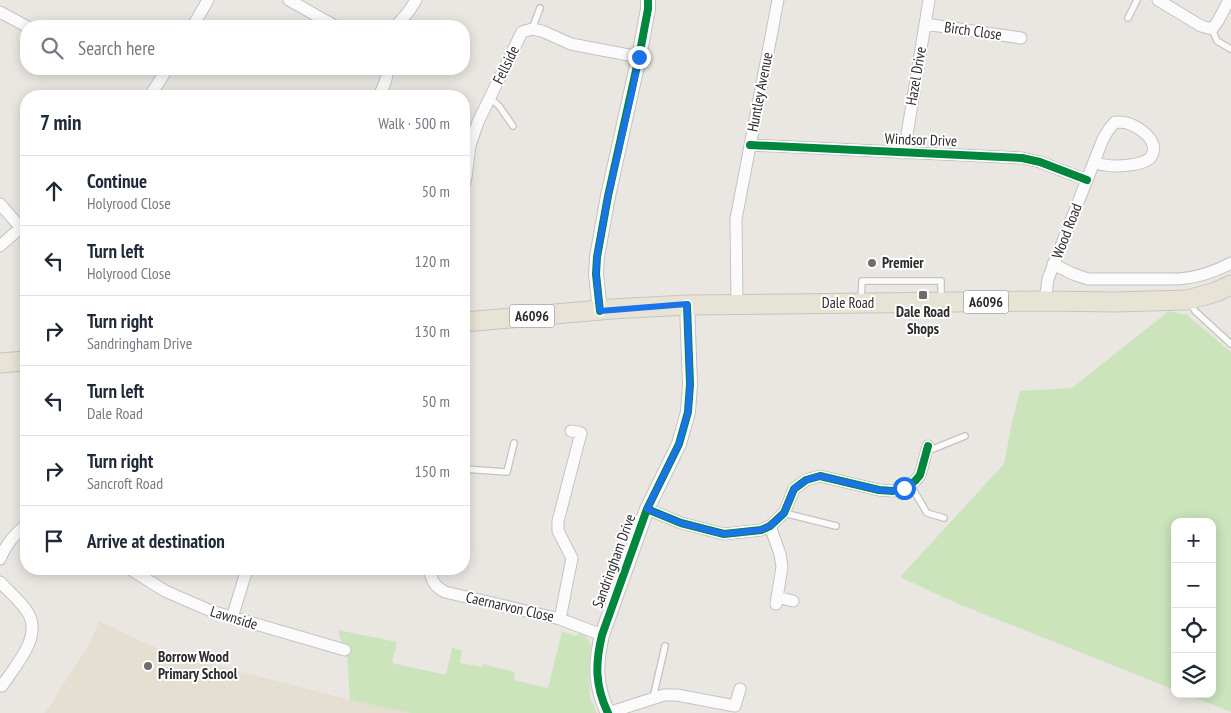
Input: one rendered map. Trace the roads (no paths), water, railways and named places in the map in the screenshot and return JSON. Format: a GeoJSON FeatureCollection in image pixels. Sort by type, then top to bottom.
{"type":"FeatureCollection","features":[{"type":"Feature","properties":{"kind":"main road","name":"Dale Road"},"geometry":{"type":"LineString","coordinates":[[470,322],[687,304],[1188,300],[1216,292],[1231,285]]}},
{"type":"Feature","properties":{"kind":"main road"},"geometry":{"type":"LineString","coordinates":[[0,363],[20,361]]}},
{"type":"Feature","properties":{"kind":"street"},"geometry":{"type":"LineString","coordinates":[[196,20],[208,0]]}},
{"type":"Feature","properties":{"kind":"street"},"geometry":{"type":"LineString","coordinates":[[288,0],[324,20]]}},
{"type":"Feature","properties":{"kind":"street"},"geometry":{"type":"LineString","coordinates":[[401,20],[416,0]]}},
{"type":"Feature","properties":{"kind":"street"},"geometry":{"type":"LineString","coordinates":[[600,311],[596,274],[597,257],[608,196],[633,88],[648,9],[648,0]]}},
{"type":"Feature","properties":{"kind":"street","name":"Huntley Avenue"},"geometry":{"type":"LineString","coordinates":[[738,304],[736,219],[778,0]]}},
{"type":"Feature","properties":{"kind":"street","name":"Hazel Drive"},"geometry":{"type":"LineString","coordinates":[[904,153],[929,0]]}},
{"type":"Feature","properties":{"kind":"street"},"geometry":{"type":"LineString","coordinates":[[1158,0],[1202,26],[1212,29],[1229,0]]}},
{"type":"Feature","properties":{"kind":"street"},"geometry":{"type":"LineString","coordinates":[[0,12],[20,23]]}},
{"type":"Feature","properties":{"kind":"street","name":"Birch Close"},"geometry":{"type":"LineString","coordinates":[[925,24],[1021,38]]}},
{"type":"Feature","properties":{"kind":"street"},"geometry":{"type":"LineString","coordinates":[[532,29],[542,31],[571,44],[639,57]]}},
{"type":"Feature","properties":{"kind":"street","name":"Fellside"},"geometry":{"type":"LineString","coordinates":[[470,145],[478,122],[522,32],[532,29]]}},
{"type":"Feature","properties":{"kind":"street"},"geometry":{"type":"LineString","coordinates":[[154,90],[163,75]]}},
{"type":"Feature","properties":{"kind":"street"},"geometry":{"type":"LineString","coordinates":[[381,90],[387,75]]}},
{"type":"Feature","properties":{"kind":"street","name":"Wood Road"},"geometry":{"type":"LineString","coordinates":[[1045,301],[1048,278],[1103,139],[1109,129],[1115,122],[1125,122],[1138,128],[1149,137],[1152,143],[1153,150],[1150,158],[1140,164],[1107,166],[1094,162]]}},
{"type":"Feature","properties":{"kind":"street","name":"Windsor Drive"},"geometry":{"type":"LineString","coordinates":[[750,145],[1022,158],[1040,162],[1087,180]]}},
{"type":"Feature","properties":{"kind":"street"},"geometry":{"type":"LineString","coordinates":[[0,204],[20,222]]}},
{"type":"Feature","properties":{"kind":"street"},"geometry":{"type":"LineString","coordinates":[[0,246],[20,228]]}},
{"type":"Feature","properties":{"kind":"street"},"geometry":{"type":"LineString","coordinates":[[1054,264],[1073,274],[1088,278],[1172,280],[1215,272],[1231,263]]}},
{"type":"Feature","properties":{"kind":"street","name":"Sandringham Drive"},"geometry":{"type":"LineString","coordinates":[[608,713],[602,701],[597,678],[598,655],[602,635],[647,509],[679,444],[688,412],[690,384],[687,304]]}},
{"type":"Feature","properties":{"kind":"street"},"geometry":{"type":"LineString","coordinates":[[560,619],[572,558],[558,531],[558,521],[576,432]]}},
{"type":"Feature","properties":{"kind":"street"},"geometry":{"type":"LineString","coordinates":[[647,509],[681,523],[724,534],[760,530],[770,526],[784,513],[794,489],[806,480],[820,476],[879,490],[893,491],[915,481],[920,474],[928,448]]}},
{"type":"Feature","properties":{"kind":"street"},"geometry":{"type":"LineString","coordinates":[[770,526],[780,554],[782,567],[776,600],[793,601]]}},
{"type":"Feature","properties":{"kind":"street"},"geometry":{"type":"LineString","coordinates":[[0,559],[11,538],[20,530]]}},
{"type":"Feature","properties":{"kind":"street","name":"Lawnside"},"geometry":{"type":"LineString","coordinates":[[139,575],[172,595],[211,612],[345,650]]}},
{"type":"Feature","properties":{"kind":"street"},"geometry":{"type":"LineString","coordinates":[[232,618],[245,575]]}},
{"type":"Feature","properties":{"kind":"street","name":"Caernarvon Close"},"geometry":{"type":"LineString","coordinates":[[431,575],[433,582],[445,592],[560,619],[602,635]]}},
{"type":"Feature","properties":{"kind":"street"},"geometry":{"type":"LineString","coordinates":[[0,582],[26,610],[32,622],[30,642],[3,679]]}},
{"type":"Feature","properties":{"kind":"street"},"geometry":{"type":"LineString","coordinates":[[608,713],[653,698],[677,694],[735,706],[740,689]]}},
{"type":"Feature","properties":{"kind":"lane"},"geometry":{"type":"LineString","coordinates":[[1128,18],[1136,0]]}},
{"type":"Feature","properties":{"kind":"lane"},"geometry":{"type":"LineString","coordinates":[[532,29],[540,8]]}},
{"type":"Feature","properties":{"kind":"lane"},"geometry":{"type":"LineString","coordinates":[[1212,29],[1217,41],[1231,48]]}},
{"type":"Feature","properties":{"kind":"lane"},"geometry":{"type":"LineString","coordinates":[[490,98],[499,106],[514,126]]}},
{"type":"Feature","properties":{"kind":"lane"},"geometry":{"type":"LineString","coordinates":[[1188,300],[1195,311],[1231,344]]}},
{"type":"Feature","properties":{"kind":"lane"},"geometry":{"type":"LineString","coordinates":[[928,448],[965,436]]}},
{"type":"Feature","properties":{"kind":"lane"},"geometry":{"type":"LineString","coordinates":[[470,469],[507,472],[514,443]]}},
{"type":"Feature","properties":{"kind":"lane"},"geometry":{"type":"LineString","coordinates":[[910,484],[927,513],[944,518]]}},
{"type":"Feature","properties":{"kind":"lane"},"geometry":{"type":"LineString","coordinates":[[784,513],[836,526]]}},
{"type":"Feature","properties":{"kind":"lane"},"geometry":{"type":"LineString","coordinates":[[653,698],[665,646]]}},
{"type":"Feature","properties":{"kind":"place","name":"Premier"},"geometry":{"type":"Point","coordinates":[872,263]}},
{"type":"Feature","properties":{"kind":"place","name":"Dale Road Shops"},"geometry":{"type":"Point","coordinates":[923,295]}},
{"type":"Feature","properties":{"kind":"place","name":"Borrow Wood Primary School"},"geometry":{"type":"Point","coordinates":[148,666]}}]}
